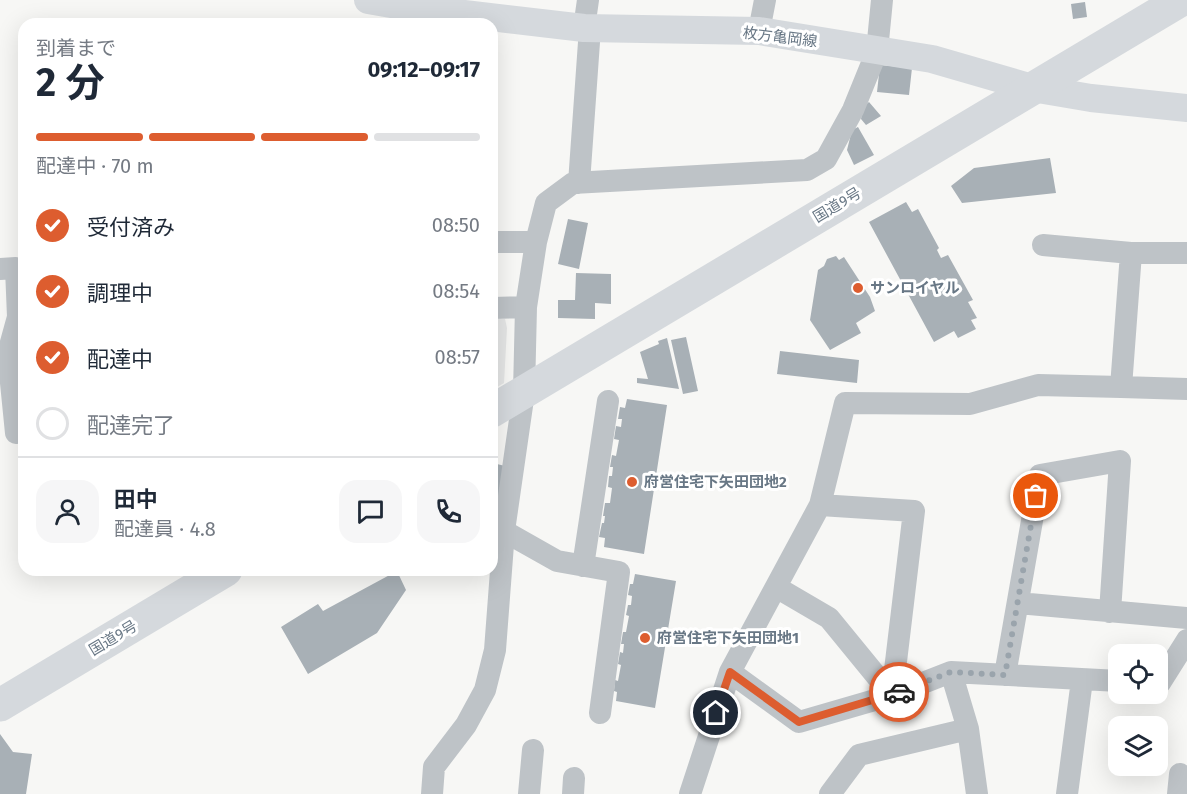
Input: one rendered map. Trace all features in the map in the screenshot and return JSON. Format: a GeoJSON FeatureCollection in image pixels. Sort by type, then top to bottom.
{"type":"FeatureCollection","features":[{"type":"Feature","properties":{"kind":"highway","name":"国道9号"},"geometry":{"type":"LineString","coordinates":[[498,407],[1181,0]]}},
{"type":"Feature","properties":{"kind":"highway","name":"国道9号"},"geometry":{"type":"LineString","coordinates":[[0,705],[216,576]]}},
{"type":"Feature","properties":{"kind":"main road","name":"枚方亀岡線"},"geometry":{"type":"LineString","coordinates":[[368,0],[412,16],[441,18]]}},
{"type":"Feature","properties":{"kind":"main road","name":"枚方亀岡線"},"geometry":{"type":"LineString","coordinates":[[498,22],[587,28],[759,32],[932,60],[1032,88],[1091,98],[1187,108]]}},
{"type":"Feature","properties":{"kind":"street"},"geometry":{"type":"LineString","coordinates":[[579,183],[588,0]]}},
{"type":"Feature","properties":{"kind":"street"},"geometry":{"type":"LineString","coordinates":[[759,32],[765,0]]}},
{"type":"Feature","properties":{"kind":"street"},"geometry":{"type":"LineString","coordinates":[[432,794],[434,767],[466,725],[485,690],[495,650],[504,531],[524,392],[526,308],[536,242],[546,203],[573,183],[807,170],[826,159],[853,110],[877,51],[882,0]]}},
{"type":"Feature","properties":{"kind":"street"},"geometry":{"type":"LineString","coordinates":[[498,242],[536,242]]}},
{"type":"Feature","properties":{"kind":"street"},"geometry":{"type":"LineString","coordinates":[[1043,245],[1131,253],[1187,253]]}},
{"type":"Feature","properties":{"kind":"street"},"geometry":{"type":"LineString","coordinates":[[1121,387],[1131,253]]}},
{"type":"Feature","properties":{"kind":"street"},"geometry":{"type":"LineString","coordinates":[[0,269],[16,268],[18,317],[8,353],[13,433]]}},
{"type":"Feature","properties":{"kind":"street"},"geometry":{"type":"LineString","coordinates":[[498,308],[526,308]]}},
{"type":"Feature","properties":{"kind":"street"},"geometry":{"type":"LineString","coordinates":[[690,794],[730,672],[820,505],[845,403],[970,404],[1038,385],[1187,389]]}},
{"type":"Feature","properties":{"kind":"street"},"geometry":{"type":"LineString","coordinates":[[583,566],[609,401]]}},
{"type":"Feature","properties":{"kind":"street"},"geometry":{"type":"LineString","coordinates":[[1005,675],[1040,475],[1120,461],[1110,612]]}},
{"type":"Feature","properties":{"kind":"street"},"geometry":{"type":"LineString","coordinates":[[820,505],[914,512],[892,695]]}},
{"type":"Feature","properties":{"kind":"street"},"geometry":{"type":"LineString","coordinates":[[504,531],[557,561],[620,572],[600,713]]}},
{"type":"Feature","properties":{"kind":"street"},"geometry":{"type":"LineString","coordinates":[[776,587],[829,618],[892,695]]}},
{"type":"Feature","properties":{"kind":"street"},"geometry":{"type":"LineString","coordinates":[[1018,603],[1187,618]]}},
{"type":"Feature","properties":{"kind":"street"},"geometry":{"type":"LineString","coordinates":[[1168,670],[1187,640]]}},
{"type":"Feature","properties":{"kind":"street"},"geometry":{"type":"LineString","coordinates":[[730,672],[799,722],[892,695],[951,672],[1108,681]]}},
{"type":"Feature","properties":{"kind":"street"},"geometry":{"type":"LineString","coordinates":[[951,672],[968,729],[976,794]]}},
{"type":"Feature","properties":{"kind":"street"},"geometry":{"type":"LineString","coordinates":[[1067,794],[1082,680]]}},
{"type":"Feature","properties":{"kind":"street"},"geometry":{"type":"LineString","coordinates":[[830,794],[859,755],[968,729]]}},
{"type":"Feature","properties":{"kind":"street"},"geometry":{"type":"LineString","coordinates":[[529,794],[533,750]]}},
{"type":"Feature","properties":{"kind":"shaded area"},"geometry":{"type":"Polygon","coordinates":[[[498,319],[505,319],[507,328],[504,383],[498,386],[498,319]]]}},
{"type":"Feature","properties":{"kind":"building"},"geometry":{"type":"Polygon","coordinates":[[[1085,2],[1087,17],[1073,19],[1071,4],[1085,2]]]}},
{"type":"Feature","properties":{"kind":"building"},"geometry":{"type":"Polygon","coordinates":[[[880,65],[912,68],[909,95],[877,92],[880,65]]]}},
{"type":"Feature","properties":{"kind":"building"},"geometry":{"type":"Polygon","coordinates":[[[869,102],[881,116],[866,125],[861,119],[863,107],[869,102]]]}},
{"type":"Feature","properties":{"kind":"building"},"geometry":{"type":"Polygon","coordinates":[[[858,127],[874,155],[854,165],[847,150],[852,130],[858,127]]]}},
{"type":"Feature","properties":{"kind":"building"},"geometry":{"type":"Polygon","coordinates":[[[1050,158],[1056,193],[962,203],[951,186],[974,168],[1050,158]]]}},
{"type":"Feature","properties":{"kind":"building"},"geometry":{"type":"Polygon","coordinates":[[[906,202],[912,212],[918,209],[939,248],[937,250],[941,258],[948,255],[973,300],[968,302],[977,318],[971,320],[976,329],[958,338],[954,331],[934,342],[869,222],[906,202]]]}},
{"type":"Feature","properties":{"kind":"building"},"geometry":{"type":"Polygon","coordinates":[[[568,219],[588,223],[579,269],[558,264],[568,219]]]}},
{"type":"Feature","properties":{"kind":"building"},"geometry":{"type":"Polygon","coordinates":[[[836,256],[839,260],[844,257],[870,297],[875,311],[856,323],[861,333],[830,350],[810,320],[818,270],[824,266],[827,259],[836,256]]]}},
{"type":"Feature","properties":{"kind":"building"},"geometry":{"type":"Polygon","coordinates":[[[576,273],[611,274],[611,304],[595,303],[595,319],[558,318],[558,300],[575,300],[576,273]]]}},
{"type":"Feature","properties":{"kind":"building"},"geometry":{"type":"Polygon","coordinates":[[[686,337],[698,391],[683,394],[671,340],[686,337]]]}},
{"type":"Feature","properties":{"kind":"building"},"geometry":{"type":"Polygon","coordinates":[[[667,338],[679,389],[637,383],[637,378],[648,379],[640,352],[667,338]]]}},
{"type":"Feature","properties":{"kind":"building"},"geometry":{"type":"Polygon","coordinates":[[[780,351],[859,360],[857,383],[777,374],[780,351]]]}},
{"type":"Feature","properties":{"kind":"building","name":"府営住宅下矢田団地2"},"geometry":{"type":"Polygon","coordinates":[[[627,399],[667,405],[644,554],[604,547],[605,538],[599,537],[602,523],[604,523],[605,503],[610,503],[612,488],[608,487],[613,467],[610,467],[612,455],[616,456],[619,440],[614,439],[616,426],[621,427],[622,419],[618,419],[620,407],[625,408],[627,399]]]}},
{"type":"Feature","properties":{"kind":"building"},"geometry":{"type":"Polygon","coordinates":[[[498,464],[509,467],[501,505],[498,507],[498,464]]]}},
{"type":"Feature","properties":{"kind":"building","name":"府営住宅下矢田団地1"},"geometry":{"type":"Polygon","coordinates":[[[635,574],[676,581],[655,708],[616,701],[617,692],[614,691],[615,680],[618,681],[621,665],[618,664],[620,652],[623,653],[624,644],[621,644],[623,632],[626,632],[629,616],[626,615],[628,605],[631,605],[632,596],[628,595],[635,574]]]}},
{"type":"Feature","properties":{"kind":"building"},"geometry":{"type":"Polygon","coordinates":[[[388,576],[399,576],[406,590],[377,633],[308,674],[281,627],[318,604],[323,611],[388,576]]]}},
{"type":"Feature","properties":{"kind":"building"},"geometry":{"type":"Polygon","coordinates":[[[0,734],[13,752],[32,754],[26,794],[0,794],[0,734]]]}},
{"type":"Feature","properties":{"kind":"way so far"},"geometry":{"type":"LineString","coordinates":[[899,692],[951,672],[1005,675],[1036,496]]}},
{"type":"Feature","properties":{"kind":"place","name":"サンロイヤル"},"geometry":{"type":"Point","coordinates":[858,288]}},
{"type":"Feature","properties":{"kind":"place","name":"府営住宅下矢田団地2"},"geometry":{"type":"Point","coordinates":[632,482]}},
{"type":"Feature","properties":{"kind":"place","name":"府営住宅下矢田団地1"},"geometry":{"type":"Point","coordinates":[645,638]}},
{"type":"Feature","properties":{"kind":"route"},"geometry":{"type":"LineString","coordinates":[[716,713],[730,672],[799,722],[899,692]]}}]}
